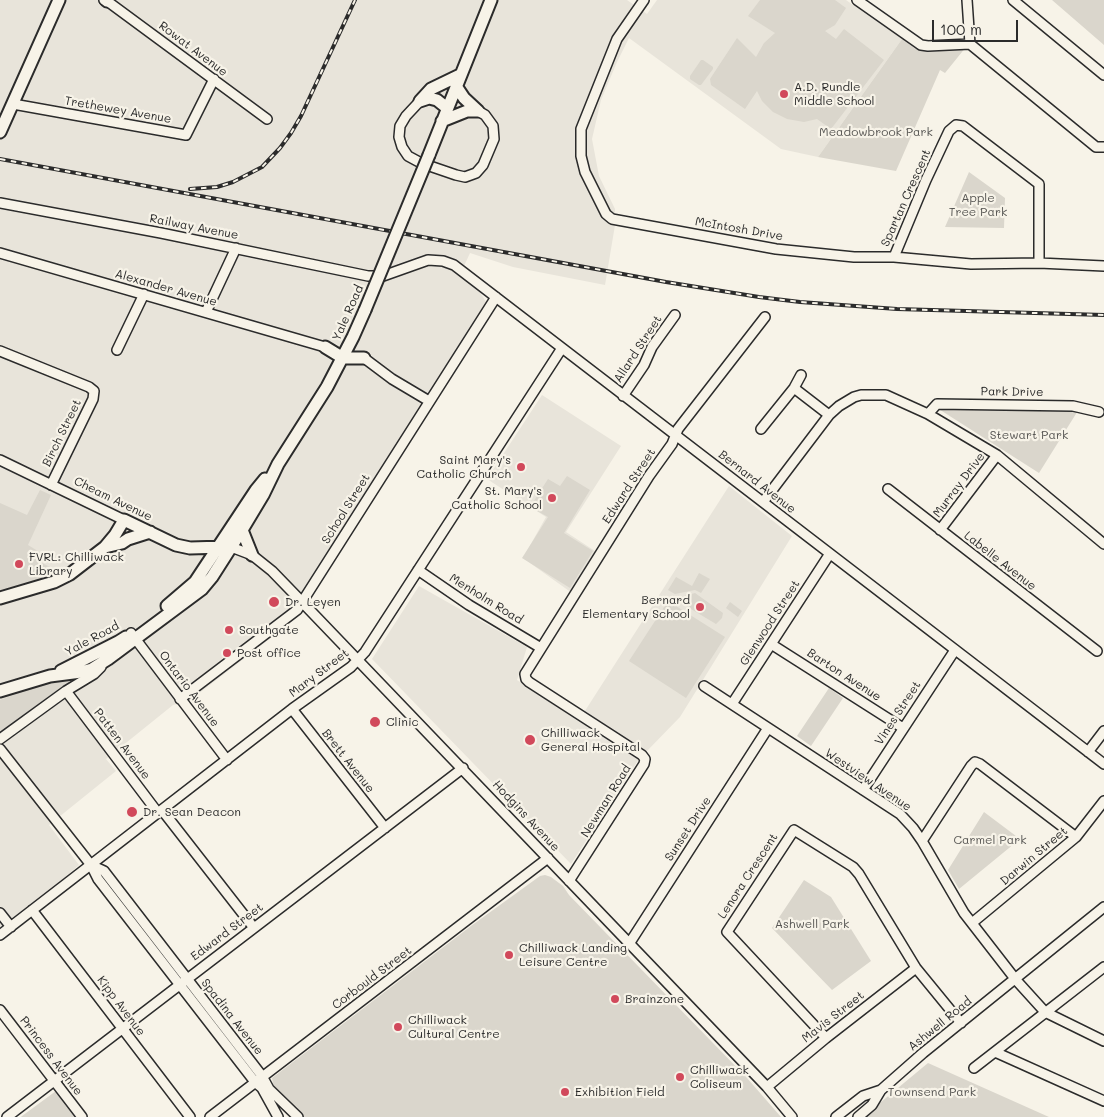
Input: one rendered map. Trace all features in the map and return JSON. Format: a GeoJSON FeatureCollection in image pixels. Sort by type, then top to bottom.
{"type":"FeatureCollection","features":[{"type":"Feature","properties":{"kind":"main road"},"geometry":{"type":"LineString","coordinates":[[0,132],[59,0]]}},
{"type":"Feature","properties":{"kind":"main road","name":"Yale Road"},"geometry":{"type":"LineString","coordinates":[[0,692],[50,676],[133,636],[202,589],[212,577],[242,530],[278,464],[310,416],[353,338],[492,0]]}},
{"type":"Feature","properties":{"kind":"main road"},"geometry":{"type":"LineString","coordinates":[[420,101],[431,89],[460,75]]}},
{"type":"Feature","properties":{"kind":"main road"},"geometry":{"type":"LineString","coordinates":[[456,86],[464,98],[478,111]]}},
{"type":"Feature","properties":{"kind":"main road"},"geometry":{"type":"LineString","coordinates":[[420,101],[429,98],[437,100],[447,108]]}},
{"type":"Feature","properties":{"kind":"main road"},"geometry":{"type":"LineString","coordinates":[[442,122],[467,111],[478,111]]}},
{"type":"Feature","properties":{"kind":"main road"},"geometry":{"type":"LineString","coordinates":[[353,338],[364,358],[342,358],[325,346],[339,344],[353,338]]}},
{"type":"Feature","properties":{"kind":"main road","name":"Yale Road"},"geometry":{"type":"LineString","coordinates":[[50,676],[82,672],[108,659],[184,593],[206,567],[256,490],[278,464]]}},
{"type":"Feature","properties":{"kind":"main road"},"geometry":{"type":"LineString","coordinates":[[0,598],[63,578],[105,547],[115,536],[124,520]]}},
{"type":"Feature","properties":{"kind":"main road","name":"Cheam Avenue"},"geometry":{"type":"LineString","coordinates":[[124,520],[176,545],[190,548],[231,547]]}},
{"type":"Feature","properties":{"kind":"main road"},"geometry":{"type":"LineString","coordinates":[[242,530],[252,555]]}},
{"type":"Feature","properties":{"kind":"main road"},"geometry":{"type":"LineString","coordinates":[[105,547],[122,543],[128,538],[150,532]]}},
{"type":"Feature","properties":{"kind":"main road"},"geometry":{"type":"LineString","coordinates":[[190,548],[203,559],[206,567]]}},
{"type":"Feature","properties":{"kind":"street","name":"Rowat Avenue"},"geometry":{"type":"LineString","coordinates":[[106,0],[267,119]]}},
{"type":"Feature","properties":{"kind":"street","name":"McIntosh Drive"},"geometry":{"type":"LineString","coordinates":[[643,0],[617,39],[581,129],[581,156],[585,172],[606,214],[612,219],[776,249],[854,257],[894,257],[971,264],[1039,263],[1104,266]]}},
{"type":"Feature","properties":{"kind":"street"},"geometry":{"type":"LineString","coordinates":[[857,0],[921,45],[970,44],[1096,147],[1104,147]]}},
{"type":"Feature","properties":{"kind":"street"},"geometry":{"type":"LineString","coordinates":[[967,0],[970,44]]}},
{"type":"Feature","properties":{"kind":"street"},"geometry":{"type":"LineString","coordinates":[[1013,0],[1104,74]]}},
{"type":"Feature","properties":{"kind":"street","name":"Trethewey Avenue"},"geometry":{"type":"LineString","coordinates":[[13,104],[186,135],[214,79]]}},
{"type":"Feature","properties":{"kind":"street"},"geometry":{"type":"LineString","coordinates":[[420,101],[406,116],[400,126],[399,137],[402,147],[408,156],[421,163],[466,177],[476,173],[483,165],[494,139],[493,126],[485,115],[478,111]]}},
{"type":"Feature","properties":{"kind":"street","name":"Spartan Crescent"},"geometry":{"type":"LineString","coordinates":[[894,257],[926,180],[950,132],[956,125],[963,126],[1040,184],[1039,263]]}},
{"type":"Feature","properties":{"kind":"street","name":"Railway Avenue"},"geometry":{"type":"LineString","coordinates":[[0,203],[236,248],[368,276],[383,276]]}},
{"type":"Feature","properties":{"kind":"street"},"geometry":{"type":"LineString","coordinates":[[206,312],[236,248]]}},
{"type":"Feature","properties":{"kind":"street","name":"Alexander Avenue"},"geometry":{"type":"LineString","coordinates":[[0,253],[325,346]]}},
{"type":"Feature","properties":{"kind":"street","name":"Bernard Avenue"},"geometry":{"type":"LineString","coordinates":[[383,276],[428,260],[443,261],[454,265],[763,502],[829,555],[1104,764]]}},
{"type":"Feature","properties":{"kind":"street"},"geometry":{"type":"LineString","coordinates":[[117,350],[144,294]]}},
{"type":"Feature","properties":{"kind":"street","name":"School Street"},"geometry":{"type":"LineString","coordinates":[[180,699],[297,610],[496,297]]}},
{"type":"Feature","properties":{"kind":"street","name":"Allard Street"},"geometry":{"type":"LineString","coordinates":[[623,396],[644,365],[652,347],[675,315]]}},
{"type":"Feature","properties":{"kind":"street","name":"Edward Street"},"geometry":{"type":"LineString","coordinates":[[645,759],[529,682],[525,677],[526,672],[676,436],[678,429],[765,317]]}},
{"type":"Feature","properties":{"kind":"street","name":"Mary Street"},"geometry":{"type":"LineString","coordinates":[[0,935],[292,709],[351,667],[418,570],[562,348]]}},
{"type":"Feature","properties":{"kind":"street","name":"Birch Street"},"geometry":{"type":"LineString","coordinates":[[0,351],[89,387],[94,391],[93,398],[51,485]]}},
{"type":"Feature","properties":{"kind":"street"},"geometry":{"type":"LineString","coordinates":[[364,358],[392,379],[429,401]]}},
{"type":"Feature","properties":{"kind":"street"},"geometry":{"type":"LineString","coordinates":[[761,429],[794,388],[801,375]]}},
{"type":"Feature","properties":{"kind":"street"},"geometry":{"type":"LineString","coordinates":[[794,388],[829,416]]}},
{"type":"Feature","properties":{"kind":"street"},"geometry":{"type":"LineString","coordinates":[[763,502],[829,416],[839,406],[854,397],[869,394],[893,397],[928,414],[997,455],[1104,544]]}},
{"type":"Feature","properties":{"kind":"street","name":"Park Drive"},"geometry":{"type":"LineString","coordinates":[[928,414],[937,404],[1073,406],[1099,412]]}},
{"type":"Feature","properties":{"kind":"street","name":"Murray Drive"},"geometry":{"type":"LineString","coordinates":[[940,530],[997,455]]}},
{"type":"Feature","properties":{"kind":"street","name":"Cheam Avenue"},"geometry":{"type":"LineString","coordinates":[[0,460],[124,520]]}},
{"type":"Feature","properties":{"kind":"street","name":"Labelle Avenue"},"geometry":{"type":"LineString","coordinates":[[888,489],[1097,651]]}},
{"type":"Feature","properties":{"kind":"street","name":"Hodgins Avenue"},"geometry":{"type":"LineString","coordinates":[[231,547],[252,555],[272,571],[767,1087],[792,1117]]}},
{"type":"Feature","properties":{"kind":"street","name":"Glenwood Street"},"geometry":{"type":"LineString","coordinates":[[732,704],[829,555]]}},
{"type":"Feature","properties":{"kind":"street","name":"Menholm Road"},"geometry":{"type":"LineString","coordinates":[[418,570],[541,648]]}},
{"type":"Feature","properties":{"kind":"street","name":"Ontario Avenue"},"geometry":{"type":"LineString","coordinates":[[133,636],[228,760]]}},
{"type":"Feature","properties":{"kind":"street"},"geometry":{"type":"LineString","coordinates":[[66,691],[71,682],[118,642]]}},
{"type":"Feature","properties":{"kind":"street","name":"Barton Avenue"},"geometry":{"type":"LineString","coordinates":[[771,644],[903,728]]}},
{"type":"Feature","properties":{"kind":"street","name":"Vines Street"},"geometry":{"type":"LineString","coordinates":[[863,790],[954,650]]}},
{"type":"Feature","properties":{"kind":"street"},"geometry":{"type":"LineString","coordinates":[[0,739],[66,691],[94,674],[108,659]]}},
{"type":"Feature","properties":{"kind":"street","name":"Westview Avenue"},"geometry":{"type":"LineString","coordinates":[[704,686],[900,814],[922,841],[950,891],[972,923],[1016,980]]}},
{"type":"Feature","properties":{"kind":"street","name":"Patten Avenue"},"geometry":{"type":"LineString","coordinates":[[66,691],[254,928]]}},
{"type":"Feature","properties":{"kind":"street","name":"Brett Avenue"},"geometry":{"type":"LineString","coordinates":[[292,709],[385,828]]}},
{"type":"Feature","properties":{"kind":"street","name":"Sunset Drive"},"geometry":{"type":"LineString","coordinates":[[629,944],[768,728]]}},
{"type":"Feature","properties":{"kind":"street"},"geometry":{"type":"LineString","coordinates":[[1088,752],[1104,731]]}},
{"type":"Feature","properties":{"kind":"street","name":"Spadina Avenue"},"geometry":{"type":"LineString","coordinates":[[0,749],[91,864],[98,879],[183,981],[258,1079],[278,1117]]}},
{"type":"Feature","properties":{"kind":"street","name":"Newman Road"},"geometry":{"type":"LineString","coordinates":[[569,881],[644,764],[645,759]]}},
{"type":"Feature","properties":{"kind":"street"},"geometry":{"type":"LineString","coordinates":[[922,841],[971,766],[976,762],[1076,838]]}},
{"type":"Feature","properties":{"kind":"street","name":"Edward Street"},"geometry":{"type":"LineString","coordinates":[[7,1117],[463,768]]}},
{"type":"Feature","properties":{"kind":"street","name":"Darwin Street"},"geometry":{"type":"LineString","coordinates":[[972,923],[1076,838],[1104,801]]}},
{"type":"Feature","properties":{"kind":"street","name":"Lenora Crescent"},"geometry":{"type":"LineString","coordinates":[[826,1038],[727,932],[794,830],[853,867],[916,968],[961,1023]]}},
{"type":"Feature","properties":{"kind":"street","name":"Corbould Street"},"geometry":{"type":"LineString","coordinates":[[210,1117],[548,858]]}},
{"type":"Feature","properties":{"kind":"street","name":"Ashwell Road"},"geometry":{"type":"LineString","coordinates":[[858,1117],[872,1105],[881,1090],[923,1053],[1016,980],[1104,907]]}},
{"type":"Feature","properties":{"kind":"street","name":"Kipp Avenue"},"geometry":{"type":"LineString","coordinates":[[32,910],[190,1117]]}},
{"type":"Feature","properties":{"kind":"street"},"geometry":{"type":"LineString","coordinates":[[0,913],[11,926]]}},
{"type":"Feature","properties":{"kind":"street"},"geometry":{"type":"LineString","coordinates":[[974,1068],[1104,967]]}},
{"type":"Feature","properties":{"kind":"street","name":"Mavis Street"},"geometry":{"type":"LineString","coordinates":[[767,1087],[916,968]]}},
{"type":"Feature","properties":{"kind":"street"},"geometry":{"type":"LineString","coordinates":[[1016,980],[1045,1012],[1102,1038]]}},
{"type":"Feature","properties":{"kind":"street","name":"Princess Avenue"},"geometry":{"type":"LineString","coordinates":[[0,1010],[82,1117]]}},
{"type":"Feature","properties":{"kind":"street"},"geometry":{"type":"LineString","coordinates":[[995,1052],[1104,1101]]}},
{"type":"Feature","properties":{"kind":"street","name":"Spadina Avenue"},"geometry":{"type":"LineString","coordinates":[[258,1079],[298,1117]]}},
{"type":"Feature","properties":{"kind":"street","name":"Ashwell Road"},"geometry":{"type":"LineString","coordinates":[[836,1117],[863,1096],[881,1090]]}},
{"type":"Feature","properties":{"kind":"shaded area"},"geometry":{"type":"Polygon","coordinates":[[[0,0],[627,0],[647,14],[657,0],[846,0],[902,39],[818,157],[781,149],[629,38],[601,100],[592,139],[599,176],[615,209],[615,225],[605,285],[513,267],[470,253],[464,266],[486,302],[332,548],[289,624],[189,701],[173,705],[106,759],[116,771],[49,825],[79,865],[0,934],[0,0]]]}},
{"type":"Feature","properties":{"kind":"shaded area","name":"St. Mary's Catholic School"},"geometry":{"type":"Polygon","coordinates":[[[542,395],[621,446],[566,532],[598,553],[572,593],[523,558],[546,517],[487,479],[542,395]]]}},
{"type":"Feature","properties":{"kind":"shaded area","name":"Bernard Elementary School"},"geometry":{"type":"Polygon","coordinates":[[[729,486],[792,536],[680,717],[646,752],[583,714],[729,486]]]}},
{"type":"Feature","properties":{"kind":"shaded area","name":"Chilliwack General Hospital"},"geometry":{"type":"Polygon","coordinates":[[[419,586],[527,647],[517,680],[639,759],[571,864],[372,659],[419,586]]]}},
{"type":"Feature","properties":{"kind":"green space"},"geometry":{"type":"Polygon","coordinates":[[[760,0],[835,0],[846,8],[835,25],[825,31],[836,39],[844,29],[884,60],[831,129],[817,119],[804,122],[787,119],[773,112],[762,101],[757,91],[745,109],[711,85],[710,79],[737,38],[756,57],[764,43],[775,33],[748,16],[760,0]]]}},
{"type":"Feature","properties":{"kind":"green space"},"geometry":{"type":"Polygon","coordinates":[[[1052,0],[1104,0],[1104,45],[1052,0]]]}},
{"type":"Feature","properties":{"kind":"green space","name":"Meadowbrook Park"},"geometry":{"type":"Polygon","coordinates":[[[902,39],[914,48],[924,50],[966,47],[945,73],[940,70],[896,171],[818,157],[902,39]]]}},
{"type":"Feature","properties":{"kind":"green space"},"geometry":{"type":"Polygon","coordinates":[[[701,60],[713,67],[713,69],[701,85],[699,85],[690,79],[690,76],[701,60]]]}},
{"type":"Feature","properties":{"kind":"green space","name":"Apple Tree Park"},"geometry":{"type":"Polygon","coordinates":[[[969,172],[1005,198],[1004,228],[945,227],[969,172]]]}},
{"type":"Feature","properties":{"kind":"green space","name":"Stewart Park"},"geometry":{"type":"Polygon","coordinates":[[[934,406],[1079,409],[1039,473],[934,406]]]}},
{"type":"Feature","properties":{"kind":"green space"},"geometry":{"type":"Polygon","coordinates":[[[567,476],[590,490],[564,533],[593,551],[570,588],[522,558],[548,517],[530,507],[548,479],[560,486],[567,476]]]}},
{"type":"Feature","properties":{"kind":"green space"},"geometry":{"type":"Polygon","coordinates":[[[40,490],[51,495],[28,545],[41,553],[38,561],[60,572],[49,578],[0,590],[0,503],[27,515],[40,490]]]}},
{"type":"Feature","properties":{"kind":"green space"},"geometry":{"type":"Polygon","coordinates":[[[699,573],[710,579],[701,593],[695,590],[675,594],[668,590],[676,577],[692,586],[699,573]]]}},
{"type":"Feature","properties":{"kind":"green space"},"geometry":{"type":"Polygon","coordinates":[[[695,593],[723,613],[722,618],[716,624],[691,609],[681,597],[695,593]]]}},
{"type":"Feature","properties":{"kind":"green space"},"geometry":{"type":"Polygon","coordinates":[[[668,601],[725,637],[686,698],[629,661],[668,601]]]}},
{"type":"Feature","properties":{"kind":"green space"},"geometry":{"type":"Polygon","coordinates":[[[730,602],[742,611],[738,617],[726,608],[730,602]]]}},
{"type":"Feature","properties":{"kind":"green space"},"geometry":{"type":"Polygon","coordinates":[[[72,678],[65,688],[4,731],[0,731],[0,700],[57,679],[72,678]]]}},
{"type":"Feature","properties":{"kind":"green space"},"geometry":{"type":"Polygon","coordinates":[[[829,688],[843,698],[811,746],[797,736],[829,688]]]}},
{"type":"Feature","properties":{"kind":"green space","name":"Carmel Park"},"geometry":{"type":"Polygon","coordinates":[[[984,812],[1020,839],[959,889],[948,870],[984,812]]]}},
{"type":"Feature","properties":{"kind":"green space"},"geometry":{"type":"Polygon","coordinates":[[[545,875],[563,886],[569,895],[747,1078],[781,1117],[300,1117],[274,1088],[272,1078],[471,926],[540,876],[545,875]]]}},
{"type":"Feature","properties":{"kind":"green space","name":"Ashwell Park"},"geometry":{"type":"Polygon","coordinates":[[[804,880],[831,897],[871,961],[832,990],[772,928],[804,880]]]}},
{"type":"Feature","properties":{"kind":"green space","name":"Townsend Park"},"geometry":{"type":"Polygon","coordinates":[[[928,1063],[1049,1117],[863,1117],[928,1063]]]}},
{"type":"Feature","properties":{"kind":"green space"},"geometry":{"type":"Polygon","coordinates":[[[56,1091],[76,1117],[21,1117],[22,1116],[56,1091]]]}},
{"type":"Feature","properties":{"kind":"railway"},"geometry":{"type":"LineString","coordinates":[[190,189],[217,187],[233,182],[262,167],[280,148],[301,116],[355,0]]}},
{"type":"Feature","properties":{"kind":"railway"},"geometry":{"type":"LineString","coordinates":[[0,159],[666,282],[759,297],[897,309],[1104,315]]}},
{"type":"Feature","properties":{"kind":"place","name":"A.D. Rundle Middle School"},"geometry":{"type":"Point","coordinates":[784,94]}},
{"type":"Feature","properties":{"kind":"place","name":"Saint Mary's Catholic Church"},"geometry":{"type":"Point","coordinates":[521,467]}},
{"type":"Feature","properties":{"kind":"place","name":"St. Mary's Catholic School"},"geometry":{"type":"Point","coordinates":[552,498]}},
{"type":"Feature","properties":{"kind":"place","name":"FVRL: Chilliwack Library"},"geometry":{"type":"Point","coordinates":[19,564]}},
{"type":"Feature","properties":{"kind":"place","name":"Dr. Leyen"},"geometry":{"type":"Point","coordinates":[274,602]}},
{"type":"Feature","properties":{"kind":"place","name":"Bernard Elementary School"},"geometry":{"type":"Point","coordinates":[700,607]}},
{"type":"Feature","properties":{"kind":"place","name":"Southgate"},"geometry":{"type":"Point","coordinates":[229,630]}},
{"type":"Feature","properties":{"kind":"place","name":"Post office"},"geometry":{"type":"Point","coordinates":[227,653]}},
{"type":"Feature","properties":{"kind":"place","name":"Clinic"},"geometry":{"type":"Point","coordinates":[375,722]}},
{"type":"Feature","properties":{"kind":"place","name":"Chilliwack General Hospital"},"geometry":{"type":"Point","coordinates":[530,740]}},
{"type":"Feature","properties":{"kind":"place","name":"Dr. Sean Deacon"},"geometry":{"type":"Point","coordinates":[132,812]}},
{"type":"Feature","properties":{"kind":"place","name":"Chilliwack Landing Leisure Centre"},"geometry":{"type":"Point","coordinates":[509,955]}},
{"type":"Feature","properties":{"kind":"place","name":"Brainzone"},"geometry":{"type":"Point","coordinates":[615,999]}},
{"type":"Feature","properties":{"kind":"place","name":"Chilliwack Cultural Centre"},"geometry":{"type":"Point","coordinates":[398,1027]}},
{"type":"Feature","properties":{"kind":"place","name":"Chilliwack Coliseum"},"geometry":{"type":"Point","coordinates":[680,1077]}},
{"type":"Feature","properties":{"kind":"place","name":"Exhibition Field"},"geometry":{"type":"Point","coordinates":[565,1092]}}]}
